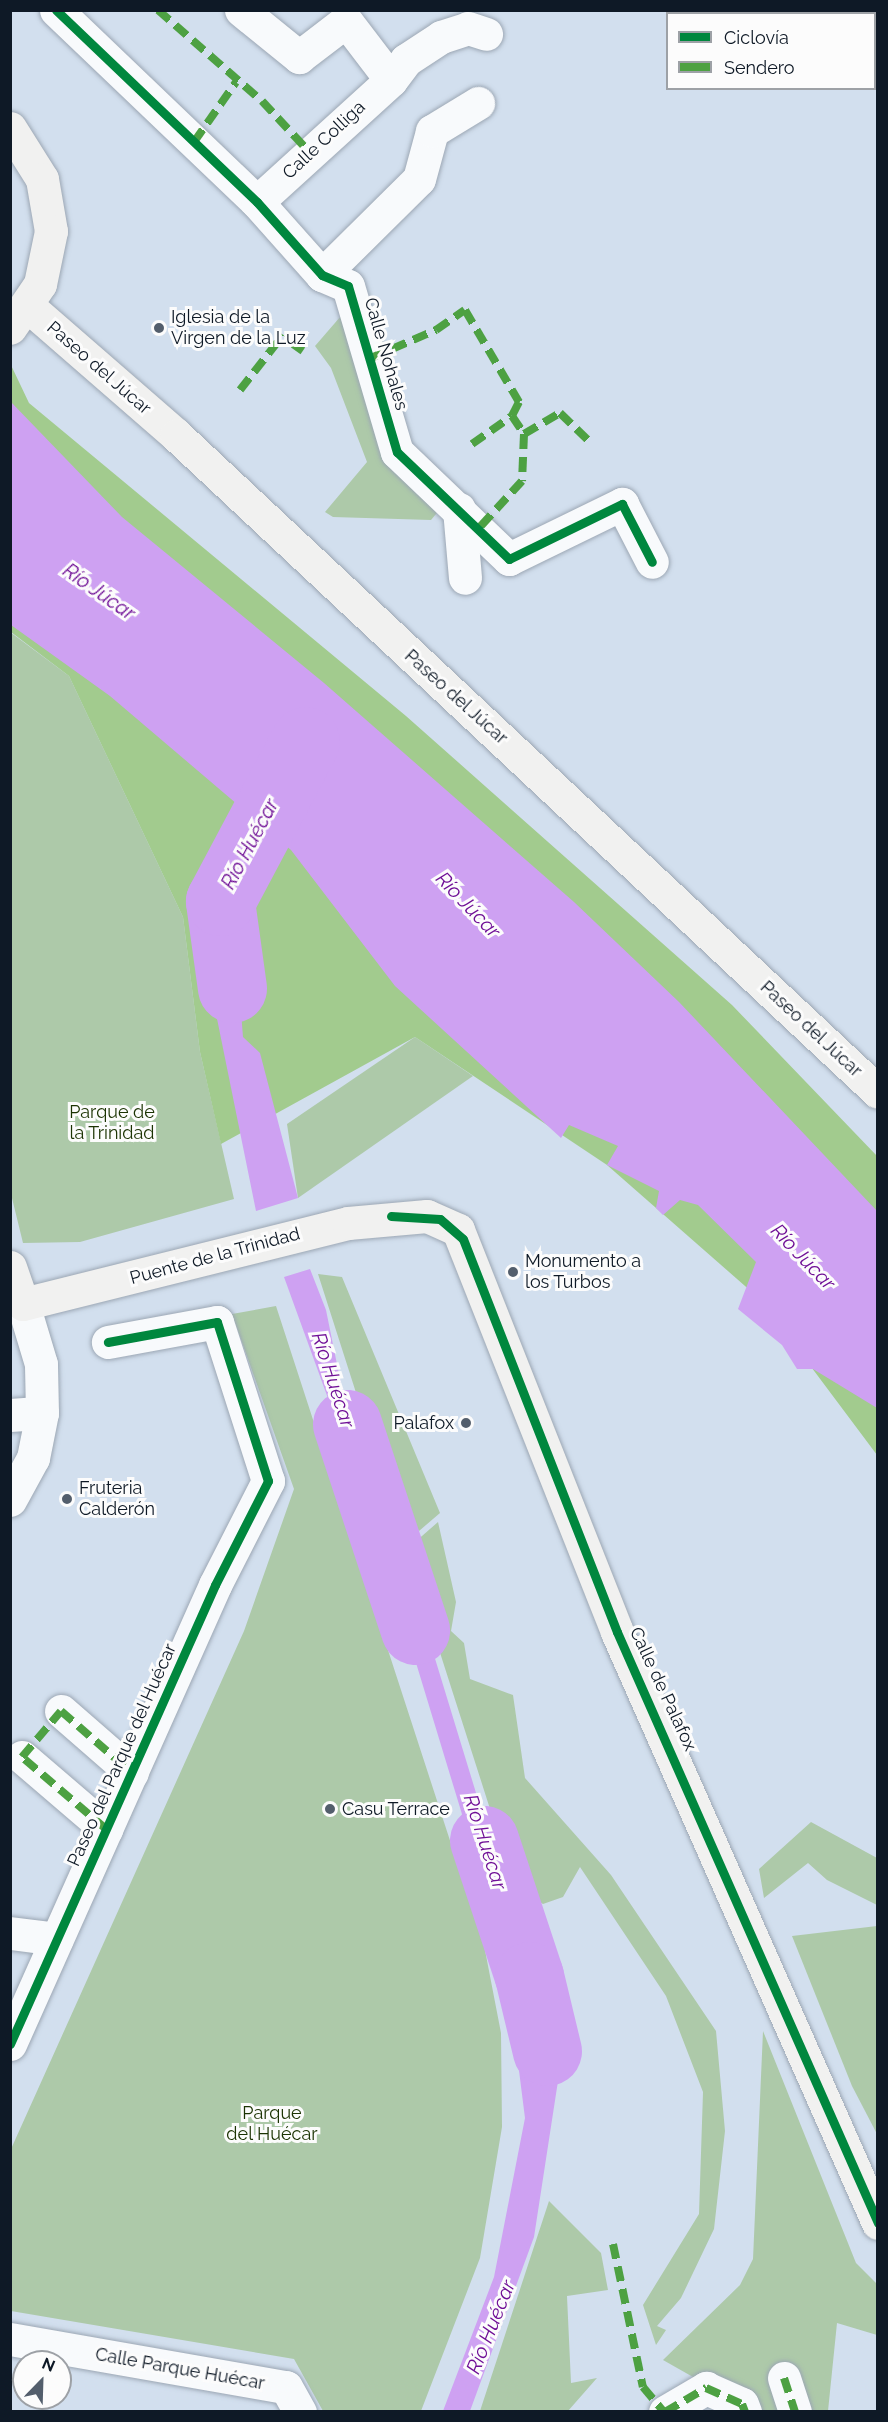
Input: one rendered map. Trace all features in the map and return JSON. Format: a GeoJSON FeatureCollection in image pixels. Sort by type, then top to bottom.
{"type":"FeatureCollection","features":[{"type":"Feature","properties":{"kind":"street","name":"Calle Nohales"},"geometry":{"type":"LineString","coordinates":[[56,10],[257,202],[322,275],[348,286],[397,452],[509,559],[622,504],[652,562]]}},
{"type":"Feature","properties":{"kind":"street"},"geometry":{"type":"LineString","coordinates":[[241,10],[299,57],[345,13],[391,80]]}},
{"type":"Feature","properties":{"kind":"street","name":"Calle Colliga"},"geometry":{"type":"LineString","coordinates":[[257,202],[391,80],[406,60],[441,37],[468,28],[486,34]]}},
{"type":"Feature","properties":{"kind":"street"},"geometry":{"type":"LineString","coordinates":[[322,275],[419,178],[432,131],[478,103]]}},
{"type":"Feature","properties":{"kind":"street"},"geometry":{"type":"LineString","coordinates":[[10,128],[42,179],[50,206],[48,257],[20,318]]}},
{"type":"Feature","properties":{"kind":"street","name":"Paseo del Júcar"},"geometry":{"type":"LineString","coordinates":[[20,318],[176,435],[878,1092]]}},
{"type":"Feature","properties":{"kind":"street"},"geometry":{"type":"LineString","coordinates":[[459,509],[465,578]]}},
{"type":"Feature","properties":{"kind":"street","name":"Calle de Palafox"},"geometry":{"type":"LineString","coordinates":[[348,1223],[391,1216],[440,1219],[463,1239],[617,1632],[878,2223]]}},
{"type":"Feature","properties":{"kind":"street","name":"Puente de la Trinidad"},"geometry":{"type":"LineString","coordinates":[[23,1304],[348,1223]]}},
{"type":"Feature","properties":{"kind":"street"},"geometry":{"type":"LineString","coordinates":[[10,1267],[41,1365],[26,1414],[33,1458],[10,1500]]}},
{"type":"Feature","properties":{"kind":"street","name":"Paseo del Parque del Huécar"},"geometry":{"type":"LineString","coordinates":[[10,2044],[106,1829],[268,1481],[217,1322],[108,1342]]}},
{"type":"Feature","properties":{"kind":"street","name":"Paseo del Parque del Huécar"},"geometry":{"type":"LineString","coordinates":[[61,1712],[132,1773]]}},
{"type":"Feature","properties":{"kind":"street","name":"Paseo del Parque del Huécar"},"geometry":{"type":"LineString","coordinates":[[21,1757],[106,1829]]}},
{"type":"Feature","properties":{"kind":"street"},"geometry":{"type":"LineString","coordinates":[[10,1934],[57,1938]]}},
{"type":"Feature","properties":{"kind":"street","name":"Calle Parque Huécar"},"geometry":{"type":"LineString","coordinates":[[10,2339],[286,2387],[300,2412]]}},
{"type":"Feature","properties":{"kind":"street"},"geometry":{"type":"LineString","coordinates":[[784,2378],[795,2412]]}},
{"type":"Feature","properties":{"kind":"street"},"geometry":{"type":"LineString","coordinates":[[665,2412],[706,2388],[742,2404],[745,2412]]}},
{"type":"Feature","properties":{"kind":"green space"},"geometry":{"type":"Polygon","coordinates":[[[347,309],[376,416],[446,502],[431,520],[333,517],[325,512],[367,462],[331,368],[315,346],[347,309]]]}},
{"type":"Feature","properties":{"kind":"green space"},"geometry":{"type":"Polygon","coordinates":[[[10,363],[29,403],[406,716],[732,1005],[877,1156],[877,1455],[761,1300],[607,1165],[415,1037],[221,1144],[200,1052],[183,917],[69,676],[11,632],[10,363]]]}},
{"type":"Feature","properties":{"kind":"green space","name":"Parque de la Trinidad"},"geometry":{"type":"Polygon","coordinates":[[[10,632],[69,676],[183,917],[200,1052],[234,1199],[80,1242],[23,1243],[11,1194],[10,632]]]}},
{"type":"Feature","properties":{"kind":"green space"},"geometry":{"type":"Polygon","coordinates":[[[415,1037],[473,1076],[298,1198],[287,1124],[415,1037]]]}},
{"type":"Feature","properties":{"kind":"green space"},"geometry":{"type":"Polygon","coordinates":[[[318,1274],[342,1277],[440,1513],[419,1531],[402,1507],[391,1502],[318,1274]]]}},
{"type":"Feature","properties":{"kind":"green space","name":"Parque del Huécar"},"geometry":{"type":"Polygon","coordinates":[[[276,1306],[484,1945],[501,2033],[502,2127],[480,2258],[421,2411],[323,2411],[294,2359],[11,2311],[11,2149],[244,1631],[294,1489],[232,1314],[276,1306]]]}},
{"type":"Feature","properties":{"kind":"green space"},"geometry":{"type":"Polygon","coordinates":[[[438,1522],[456,1602],[451,1631],[464,1643],[470,1679],[513,1695],[525,1778],[611,1875],[716,2031],[725,2131],[714,2229],[681,2298],[657,2326],[666,2330],[656,2345],[643,2305],[699,2214],[703,2092],[666,1996],[580,1867],[563,1897],[543,1904],[515,1887],[403,1537],[414,1543],[438,1522]]]}},
{"type":"Feature","properties":{"kind":"green space"},"geometry":{"type":"Polygon","coordinates":[[[811,1822],[877,1858],[877,1905],[827,1880],[808,1863],[764,1898],[759,1869],[811,1822]]]}},
{"type":"Feature","properties":{"kind":"green space"},"geometry":{"type":"Polygon","coordinates":[[[878,1926],[877,2134],[852,2086],[792,1936],[878,1926]]]}},
{"type":"Feature","properties":{"kind":"green space"},"geometry":{"type":"Polygon","coordinates":[[[763,2031],[856,2263],[877,2284],[877,2335],[837,2323],[828,2411],[753,2411],[663,2360],[740,2285],[753,2259],[763,2031]]]}},
{"type":"Feature","properties":{"kind":"green space"},"geometry":{"type":"Polygon","coordinates":[[[549,2201],[601,2253],[608,2290],[567,2296],[571,2383],[597,2378],[568,2411],[480,2411],[549,2201]]]}},
{"type":"Feature","properties":{"kind":"water","name":"Río Júcar"},"geometry":{"type":"Polygon","coordinates":[[[10,401],[122,517],[324,683],[574,902],[679,1002],[877,1211],[877,1408],[813,1369],[797,1369],[782,1345],[738,1309],[756,1262],[698,1205],[680,1200],[663,1215],[656,1208],[659,1191],[607,1165],[618,1146],[569,1125],[561,1138],[395,986],[291,850],[110,696],[11,625],[10,401]]]}},
{"type":"Feature","properties":{"kind":"water"},"geometry":{"type":"Polygon","coordinates":[[[217,890],[232,897],[243,1037],[260,1053],[298,1198],[256,1211],[212,994],[208,932],[217,890]]]}},
{"type":"Feature","properties":{"kind":"water"},"geometry":{"type":"Polygon","coordinates":[[[310,1269],[326,1310],[341,1384],[389,1510],[371,1517],[284,1277],[310,1269]]]}},
{"type":"Feature","properties":{"kind":"water"},"geometry":{"type":"Polygon","coordinates":[[[397,1534],[509,1901],[531,1923],[499,1936],[379,1541],[397,1534]]]}},
{"type":"Feature","properties":{"kind":"water"},"geometry":{"type":"Polygon","coordinates":[[[532,1956],[558,2081],[534,2237],[470,2411],[443,2411],[494,2277],[525,2118],[505,1960],[532,1956]]]}},
{"type":"Feature","properties":{"kind":"waterway","name":"Río Huécar"},"geometry":{"type":"LineString","coordinates":[[232,988],[220,901],[305,741]]}},
{"type":"Feature","properties":{"kind":"waterway","name":"Río Huécar"},"geometry":{"type":"LineString","coordinates":[[347,1424],[415,1630]]}},
{"type":"Feature","properties":{"kind":"waterway","name":"Río Huécar"},"geometry":{"type":"LineString","coordinates":[[484,1840],[529,1976],[547,2051]]}},
{"type":"Feature","properties":{"kind":"marked path"},"geometry":{"type":"LineString","coordinates":[[158,10],[262,101],[311,154]]}},
{"type":"Feature","properties":{"kind":"marked path"},"geometry":{"type":"LineString","coordinates":[[194,142],[236,82]]}},
{"type":"Feature","properties":{"kind":"marked path"},"geometry":{"type":"LineString","coordinates":[[371,358],[436,330],[465,310],[519,402],[512,416],[524,434],[522,481],[479,528]]}},
{"type":"Feature","properties":{"kind":"marked path"},"geometry":{"type":"LineString","coordinates":[[240,390],[283,335]]}},
{"type":"Feature","properties":{"kind":"marked path"},"geometry":{"type":"LineString","coordinates":[[293,344],[303,351]]}},
{"type":"Feature","properties":{"kind":"marked path"},"geometry":{"type":"LineString","coordinates":[[524,434],[560,413],[589,441]]}},
{"type":"Feature","properties":{"kind":"marked path"},"geometry":{"type":"LineString","coordinates":[[472,444],[512,416]]}},
{"type":"Feature","properties":{"kind":"marked path"},"geometry":{"type":"LineString","coordinates":[[106,1829],[22,1757],[61,1711],[132,1773]]}},
{"type":"Feature","properties":{"kind":"marked path"},"geometry":{"type":"LineString","coordinates":[[613,2244],[643,2387],[664,2412]]}},
{"type":"Feature","properties":{"kind":"marked path"},"geometry":{"type":"LineString","coordinates":[[784,2378],[795,2412]]}},
{"type":"Feature","properties":{"kind":"marked path"},"geometry":{"type":"LineString","coordinates":[[665,2412],[706,2388],[742,2404],[745,2412]]}},
{"type":"Feature","properties":{"kind":"cycle path"},"geometry":{"type":"LineString","coordinates":[[56,10],[257,202],[322,275],[348,286],[397,452],[509,559],[622,504],[652,562]]}},
{"type":"Feature","properties":{"kind":"cycle path"},"geometry":{"type":"LineString","coordinates":[[391,1216],[440,1219],[463,1239],[617,1632],[878,2223]]}},
{"type":"Feature","properties":{"kind":"cycle path"},"geometry":{"type":"LineString","coordinates":[[10,2044],[215,1585],[268,1481],[217,1322],[108,1342]]}},
{"type":"Feature","properties":{"kind":"place","name":"Iglesia de la Virgen de la Luz"},"geometry":{"type":"Point","coordinates":[159,328]}},
{"type":"Feature","properties":{"kind":"place","name":"Monumento a los Turbos"},"geometry":{"type":"Point","coordinates":[513,1272]}},
{"type":"Feature","properties":{"kind":"place","name":"Palafox"},"geometry":{"type":"Point","coordinates":[466,1423]}},
{"type":"Feature","properties":{"kind":"place","name":"Fruteria Calderón"},"geometry":{"type":"Point","coordinates":[67,1499]}},
{"type":"Feature","properties":{"kind":"place","name":"Casu Terrace"},"geometry":{"type":"Point","coordinates":[330,1809]}}]}
